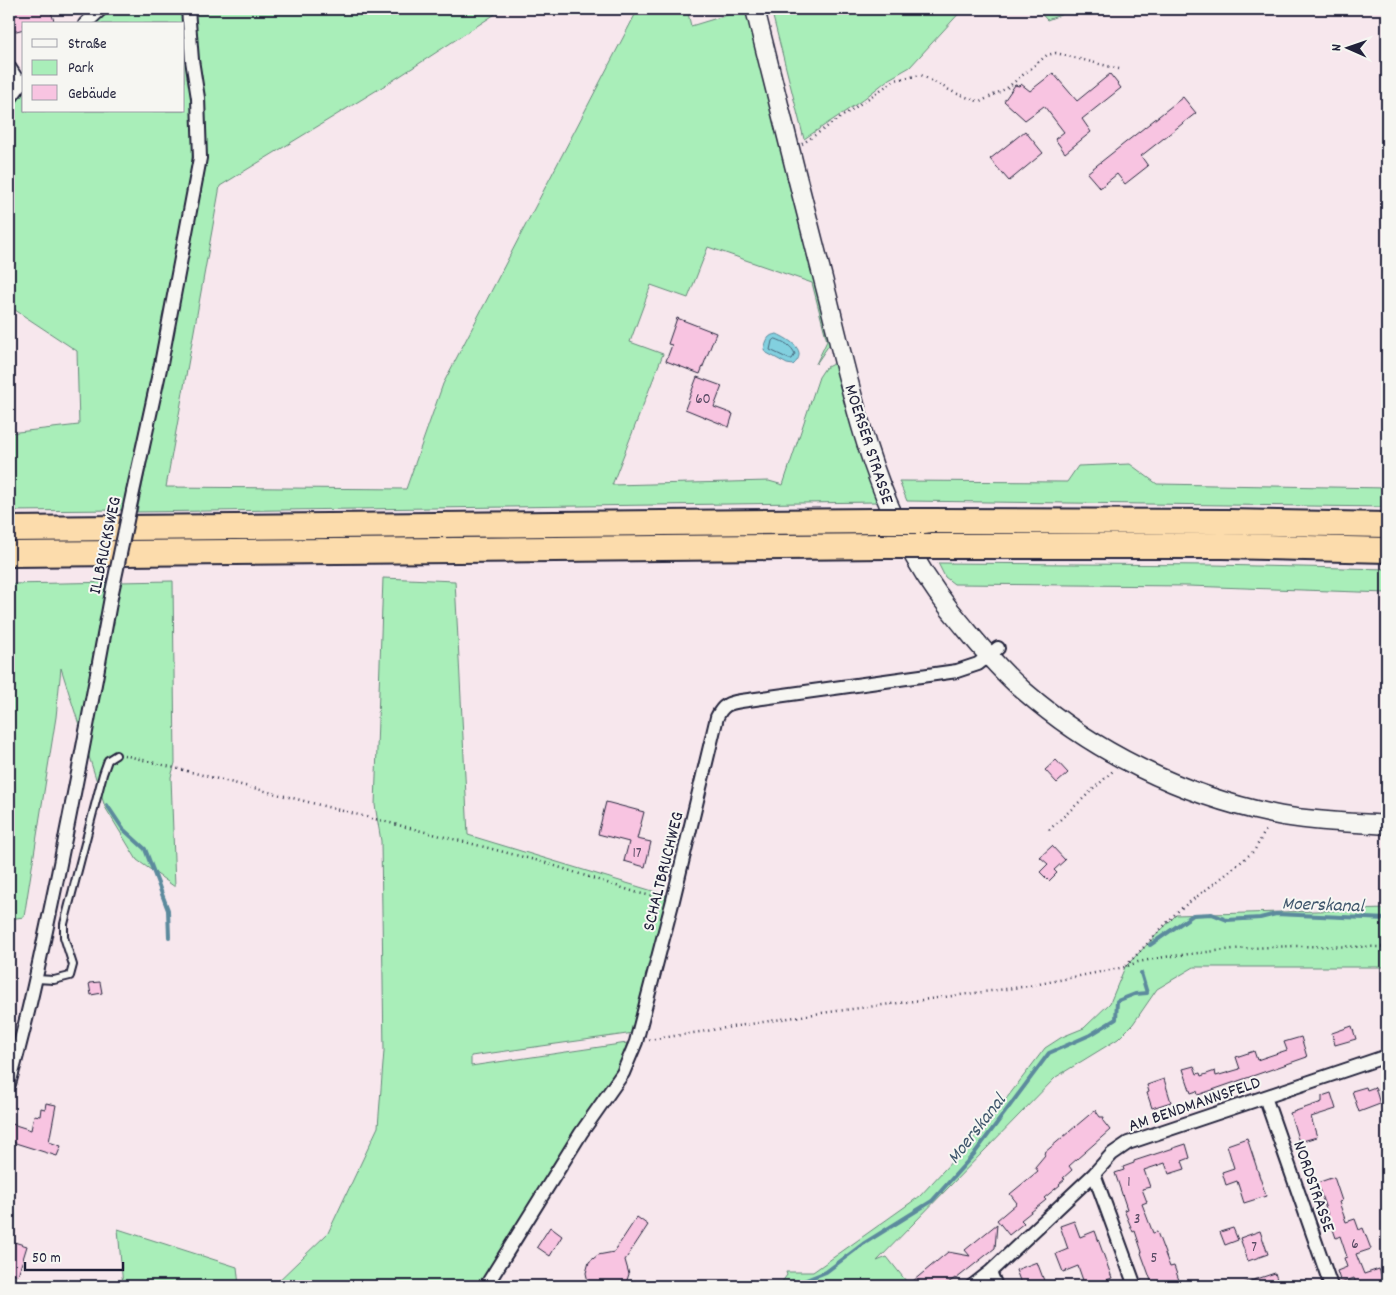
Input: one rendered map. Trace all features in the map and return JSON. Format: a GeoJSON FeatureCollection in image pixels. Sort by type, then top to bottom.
{"type":"FeatureCollection","features":[{"type":"Feature","properties":{"kind":"highway"},"geometry":{"type":"LineString","coordinates":[[9,529],[878,521],[1227,522],[1387,525]]}},
{"type":"Feature","properties":{"kind":"highway"},"geometry":{"type":"LineString","coordinates":[[9,554],[889,546],[1224,546],[1387,550]]}},
{"type":"Feature","properties":{"kind":"street"},"geometry":{"type":"LineString","coordinates":[[87,22],[101,9]]}},
{"type":"Feature","properties":{"kind":"street","name":"ILLBRUCKSWEG"},"geometry":{"type":"LineString","coordinates":[[9,1084],[22,1040],[36,978],[84,744],[112,592],[161,364],[200,158],[198,98],[192,60],[188,9]]}},
{"type":"Feature","properties":{"kind":"street","name":"MOERSER STRASSE"},"geometry":{"type":"LineString","coordinates":[[754,9],[868,450],[885,499],[915,559],[942,601],[993,652],[1024,691],[1077,732],[1125,760],[1192,790],[1274,814],[1316,820],[1387,825]]}},
{"type":"Feature","properties":{"kind":"street"},"geometry":{"type":"LineString","coordinates":[[9,67],[22,82],[9,100]]}},
{"type":"Feature","properties":{"kind":"street","name":"SCHALTBRUCHWEG"},"geometry":{"type":"LineString","coordinates":[[486,1286],[581,1134],[623,1073],[636,1042],[673,900],[717,717],[721,708],[728,703],[957,671],[978,664],[993,652]]}},
{"type":"Feature","properties":{"kind":"street","name":"AM BENDMANNSFELD"},"geometry":{"type":"LineString","coordinates":[[972,1286],[990,1272],[1094,1174],[1112,1154],[1128,1144],[1387,1056]]}},
{"type":"Feature","properties":{"kind":"street","name":"NORDSTRASSE"},"geometry":{"type":"LineString","coordinates":[[1265,1097],[1331,1286]]}},
{"type":"Feature","properties":{"kind":"street"},"geometry":{"type":"LineString","coordinates":[[1094,1174],[1135,1286]]}},
{"type":"Feature","properties":{"kind":"street"},"geometry":{"type":"LineString","coordinates":[[990,1272],[996,1286]]}},
{"type":"Feature","properties":{"kind":"lane"},"geometry":{"type":"LineString","coordinates":[[36,978],[54,980],[70,976],[73,965],[64,936],[64,924],[103,774],[108,760],[116,755]]}},
{"type":"Feature","properties":{"kind":"path"},"geometry":{"type":"LineString","coordinates":[[791,151],[895,80],[921,75],[955,93],[980,102],[1007,88],[1047,55],[1056,53],[1119,69]]}},
{"type":"Feature","properties":{"kind":"path"},"geometry":{"type":"LineString","coordinates":[[116,755],[123,754],[524,857],[638,893],[673,900]]}},
{"type":"Feature","properties":{"kind":"path"},"geometry":{"type":"LineString","coordinates":[[1049,830],[1125,760]]}},
{"type":"Feature","properties":{"kind":"path"},"geometry":{"type":"LineString","coordinates":[[1125,967],[1179,910],[1254,851],[1274,814]]}},
{"type":"Feature","properties":{"kind":"path"},"geometry":{"type":"LineString","coordinates":[[636,1042],[823,1012],[1029,986],[1125,967],[1164,957],[1233,949],[1294,946],[1387,947]]}},
{"type":"Feature","properties":{"kind":"green space"},"geometry":{"type":"Polygon","coordinates":[[[107,9],[184,9],[194,115],[191,179],[122,510],[9,511],[9,433],[79,425],[77,351],[9,306],[9,109],[22,89],[22,112],[185,112],[185,22],[93,22],[107,9]]]}},
{"type":"Feature","properties":{"kind":"green space"},"geometry":{"type":"Polygon","coordinates":[[[194,9],[503,9],[400,76],[220,186],[166,487],[406,489],[443,384],[638,9],[687,9],[691,26],[740,11],[740,9],[746,9],[831,342],[816,364],[827,341],[812,283],[708,247],[688,298],[651,285],[630,342],[663,354],[612,485],[769,481],[783,485],[819,377],[825,368],[833,364],[837,367],[856,442],[877,502],[137,512],[203,180],[206,134],[194,9]]]}},
{"type":"Feature","properties":{"kind":"green space"},"geometry":{"type":"Polygon","coordinates":[[[771,9],[963,9],[910,67],[889,79],[861,101],[804,139],[771,9]]]}},
{"type":"Feature","properties":{"kind":"green space"},"geometry":{"type":"Polygon","coordinates":[[[1037,9],[1076,9],[1047,20],[1037,9]]]}},
{"type":"Feature","properties":{"kind":"green space"},"geometry":{"type":"Polygon","coordinates":[[[1130,464],[1157,484],[1387,488],[1387,507],[907,501],[899,481],[1067,482],[1078,466],[1130,464]]]}},
{"type":"Feature","properties":{"kind":"green space"},"geometry":{"type":"Polygon","coordinates":[[[938,563],[1214,565],[1387,569],[1387,593],[1188,586],[954,584],[945,577],[938,563]]]}},
{"type":"Feature","properties":{"kind":"green space"},"geometry":{"type":"Polygon","coordinates":[[[383,578],[455,581],[468,835],[666,895],[662,919],[634,1033],[471,1056],[471,1066],[627,1043],[620,1066],[479,1286],[273,1286],[328,1233],[378,1127],[384,1051],[381,841],[375,805],[383,578]]]}},
{"type":"Feature","properties":{"kind":"green space"},"geometry":{"type":"Polygon","coordinates":[[[173,581],[175,763],[171,777],[175,887],[137,860],[105,807],[61,668],[56,717],[24,917],[9,919],[9,584],[173,581]]]}},
{"type":"Feature","properties":{"kind":"green space"},"geometry":{"type":"Polygon","coordinates":[[[1387,909],[1387,967],[1194,967],[1157,989],[1133,1024],[1118,1039],[1056,1077],[877,1261],[887,1257],[910,1286],[779,1286],[787,1275],[786,1272],[813,1272],[920,1196],[990,1120],[1045,1048],[1062,1037],[1084,1028],[1110,1003],[1125,967],[1176,915],[1387,909]]]}},
{"type":"Feature","properties":{"kind":"green space"},"geometry":{"type":"Polygon","coordinates":[[[118,1229],[237,1267],[239,1286],[123,1286],[118,1229]]]}},
{"type":"Feature","properties":{"kind":"water"},"geometry":{"type":"Polygon","coordinates":[[[777,334],[787,339],[796,347],[799,355],[793,365],[787,364],[765,352],[764,349],[768,338],[777,334]]]}},
{"type":"Feature","properties":{"kind":"building"},"geometry":{"type":"Polygon","coordinates":[[[23,9],[50,9],[54,21],[22,22],[22,30],[9,33],[9,13],[23,9]]]}},
{"type":"Feature","properties":{"kind":"building"},"geometry":{"type":"Polygon","coordinates":[[[1053,73],[1077,101],[1110,74],[1121,88],[1082,119],[1091,132],[1065,153],[1055,139],[1064,132],[1044,106],[1025,120],[1004,101],[1015,85],[1019,86],[1021,84],[1030,91],[1053,73]]]}},
{"type":"Feature","properties":{"kind":"building"},"geometry":{"type":"Polygon","coordinates":[[[1183,97],[1196,113],[1141,156],[1148,166],[1125,184],[1117,174],[1100,188],[1087,173],[1183,97]]]}},
{"type":"Feature","properties":{"kind":"building"},"geometry":{"type":"Polygon","coordinates":[[[1025,131],[1043,153],[1009,181],[990,159],[1025,131]]]}},
{"type":"Feature","properties":{"kind":"building"},"geometry":{"type":"Polygon","coordinates":[[[677,318],[716,333],[700,374],[666,361],[672,345],[668,344],[677,318]]]}},
{"type":"Feature","properties":{"kind":"building"},"geometry":{"type":"Polygon","coordinates":[[[697,377],[722,386],[714,407],[733,414],[729,427],[685,409],[697,377]]]}},
{"type":"Feature","properties":{"kind":"building"},"geometry":{"type":"Polygon","coordinates":[[[1056,760],[1068,773],[1057,783],[1045,770],[1056,760]]]}},
{"type":"Feature","properties":{"kind":"building"},"geometry":{"type":"Polygon","coordinates":[[[606,802],[644,812],[637,839],[651,842],[645,867],[624,861],[629,842],[598,834],[606,802]]]}},
{"type":"Feature","properties":{"kind":"building"},"geometry":{"type":"Polygon","coordinates":[[[1052,846],[1065,860],[1054,870],[1057,873],[1049,881],[1040,872],[1048,864],[1040,857],[1052,846]]]}},
{"type":"Feature","properties":{"kind":"building"},"geometry":{"type":"Polygon","coordinates":[[[100,982],[102,993],[91,995],[89,983],[100,982]]]}},
{"type":"Feature","properties":{"kind":"building"},"geometry":{"type":"Polygon","coordinates":[[[1352,1026],[1356,1039],[1335,1045],[1332,1033],[1352,1026]]]}},
{"type":"Feature","properties":{"kind":"building"},"geometry":{"type":"Polygon","coordinates":[[[1301,1037],[1307,1057],[1198,1095],[1197,1091],[1191,1093],[1183,1069],[1194,1066],[1197,1074],[1200,1073],[1201,1076],[1215,1071],[1216,1076],[1240,1069],[1236,1057],[1254,1051],[1257,1060],[1287,1050],[1284,1042],[1301,1037]]]}},
{"type":"Feature","properties":{"kind":"building"},"geometry":{"type":"Polygon","coordinates":[[[1164,1079],[1171,1102],[1152,1108],[1147,1093],[1149,1092],[1147,1085],[1164,1079]]]}},
{"type":"Feature","properties":{"kind":"building"},"geometry":{"type":"Polygon","coordinates":[[[1366,1087],[1367,1090],[1375,1087],[1380,1104],[1359,1112],[1352,1091],[1366,1087]]]}},
{"type":"Feature","properties":{"kind":"building"},"geometry":{"type":"Polygon","coordinates":[[[1331,1093],[1336,1109],[1311,1117],[1317,1137],[1299,1142],[1290,1113],[1322,1102],[1322,1096],[1331,1093]]]}},
{"type":"Feature","properties":{"kind":"building"},"geometry":{"type":"Polygon","coordinates":[[[46,1103],[56,1105],[49,1142],[61,1146],[57,1156],[9,1141],[9,1123],[31,1130],[34,1115],[40,1116],[41,1108],[45,1109],[46,1103]]]}},
{"type":"Feature","properties":{"kind":"building"},"geometry":{"type":"Polygon","coordinates":[[[1095,1110],[1100,1117],[1104,1117],[1103,1121],[1110,1130],[1069,1166],[1072,1170],[1063,1178],[1065,1179],[1060,1185],[1044,1198],[1046,1200],[1021,1220],[1024,1223],[1009,1235],[997,1220],[1017,1203],[1010,1194],[1038,1171],[1035,1167],[1045,1155],[1044,1153],[1095,1110]]]}},
{"type":"Feature","properties":{"kind":"building"},"geometry":{"type":"Polygon","coordinates":[[[1247,1138],[1266,1196],[1244,1203],[1237,1181],[1226,1185],[1222,1172],[1234,1168],[1227,1145],[1247,1138]]]}},
{"type":"Feature","properties":{"kind":"building"},"geometry":{"type":"Polygon","coordinates":[[[1186,1144],[1190,1158],[1182,1161],[1185,1169],[1169,1174],[1165,1163],[1144,1170],[1150,1187],[1142,1189],[1147,1202],[1142,1204],[1153,1233],[1157,1232],[1170,1267],[1174,1266],[1181,1286],[1153,1286],[1135,1231],[1133,1232],[1124,1210],[1127,1209],[1115,1173],[1124,1170],[1123,1167],[1134,1163],[1134,1161],[1186,1144]]]}},
{"type":"Feature","properties":{"kind":"building"},"geometry":{"type":"Polygon","coordinates":[[[1334,1177],[1342,1201],[1339,1202],[1346,1222],[1355,1219],[1359,1230],[1363,1228],[1371,1249],[1356,1254],[1364,1274],[1379,1269],[1386,1286],[1357,1286],[1354,1278],[1341,1283],[1337,1271],[1347,1267],[1344,1258],[1347,1257],[1340,1236],[1336,1238],[1317,1183],[1334,1177]]]}},
{"type":"Feature","properties":{"kind":"building"},"geometry":{"type":"Polygon","coordinates":[[[637,1217],[648,1225],[625,1260],[629,1274],[625,1286],[589,1286],[586,1273],[589,1262],[598,1255],[614,1252],[637,1217]]]}},
{"type":"Feature","properties":{"kind":"building"},"geometry":{"type":"Polygon","coordinates":[[[1074,1221],[1080,1237],[1095,1231],[1112,1278],[1091,1286],[1085,1286],[1078,1266],[1063,1272],[1056,1254],[1068,1249],[1060,1226],[1074,1221]]]}},
{"type":"Feature","properties":{"kind":"building"},"geometry":{"type":"Polygon","coordinates":[[[997,1224],[995,1248],[956,1279],[944,1286],[907,1286],[948,1252],[970,1256],[965,1250],[997,1224]]]}},
{"type":"Feature","properties":{"kind":"building"},"geometry":{"type":"Polygon","coordinates":[[[550,1227],[562,1236],[550,1256],[537,1247],[550,1227]]]}},
{"type":"Feature","properties":{"kind":"building"},"geometry":{"type":"Polygon","coordinates":[[[1233,1228],[1238,1240],[1225,1245],[1220,1232],[1233,1228]]]}},
{"type":"Feature","properties":{"kind":"building"},"geometry":{"type":"Polygon","coordinates":[[[1260,1231],[1268,1254],[1248,1261],[1240,1238],[1260,1231]]]}},
{"type":"Feature","properties":{"kind":"building"},"geometry":{"type":"Polygon","coordinates":[[[11,1241],[27,1246],[18,1275],[9,1272],[9,1243],[11,1241]]]}},
{"type":"Feature","properties":{"kind":"building"},"geometry":{"type":"Polygon","coordinates":[[[1037,1262],[1046,1286],[1022,1286],[1016,1270],[1037,1262]]]}},
{"type":"Feature","properties":{"kind":"building"},"geometry":{"type":"Polygon","coordinates":[[[1275,1273],[1279,1286],[1242,1286],[1242,1284],[1275,1273]]]}},
{"type":"Feature","properties":{"kind":"waterway"},"geometry":{"type":"LineString","coordinates":[[107,805],[123,829],[145,849],[168,910],[169,937]]}},
{"type":"Feature","properties":{"kind":"waterway","name":"Moerskanal"},"geometry":{"type":"LineString","coordinates":[[1150,945],[1193,915],[1212,914],[1227,920],[1260,918],[1276,914],[1387,919]]}},
{"type":"Feature","properties":{"kind":"waterway","name":"Moerskanal"},"geometry":{"type":"LineString","coordinates":[[791,1286],[826,1272],[863,1244],[932,1201],[974,1154],[1049,1053],[1090,1035],[1116,1019],[1117,1001],[1135,994],[1147,993],[1141,973]]}}]}
